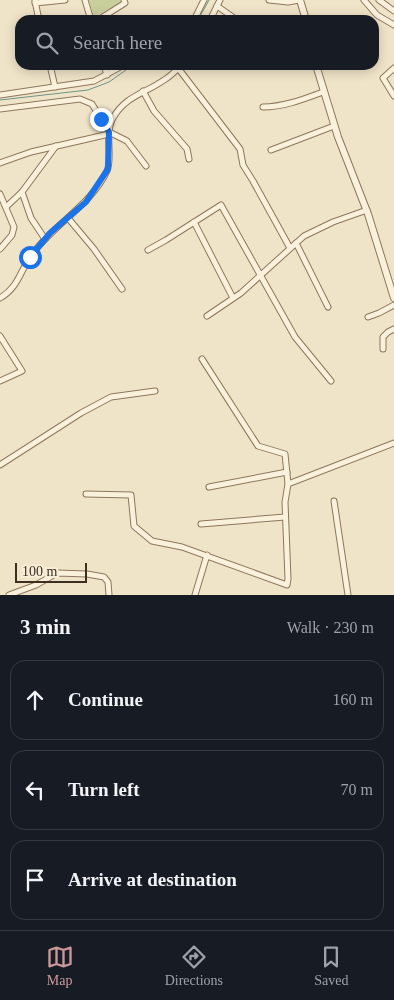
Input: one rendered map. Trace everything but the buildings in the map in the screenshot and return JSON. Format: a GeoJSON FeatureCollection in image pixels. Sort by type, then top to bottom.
{"type":"FeatureCollection","features":[{"type":"Feature","properties":{"kind":"street"},"geometry":{"type":"LineString","coordinates":[[38,15],[35,1],[65,0]]}},
{"type":"Feature","properties":{"kind":"street"},"geometry":{"type":"LineString","coordinates":[[85,0],[90,15]]}},
{"type":"Feature","properties":{"kind":"street"},"geometry":{"type":"LineString","coordinates":[[106,15],[125,3],[124,0]]}},
{"type":"Feature","properties":{"kind":"street"},"geometry":{"type":"LineString","coordinates":[[196,15],[203,0]]}},
{"type":"Feature","properties":{"kind":"street"},"geometry":{"type":"LineString","coordinates":[[212,15],[220,0]]}},
{"type":"Feature","properties":{"kind":"street"},"geometry":{"type":"LineString","coordinates":[[269,0],[288,2],[299,0],[304,15]]}},
{"type":"Feature","properties":{"kind":"street"},"geometry":{"type":"LineString","coordinates":[[364,0],[377,15]]}},
{"type":"Feature","properties":{"kind":"street"},"geometry":{"type":"LineString","coordinates":[[382,1],[394,11]]}},
{"type":"Feature","properties":{"kind":"street"},"geometry":{"type":"LineString","coordinates":[[217,6],[230,15]]}},
{"type":"Feature","properties":{"kind":"street"},"geometry":{"type":"LineString","coordinates":[[379,16],[394,25]]}},
{"type":"Feature","properties":{"kind":"street"},"geometry":{"type":"LineString","coordinates":[[385,20],[394,32]]}},
{"type":"Feature","properties":{"kind":"street"},"geometry":{"type":"LineString","coordinates":[[394,68],[383,78],[394,96]]}},
{"type":"Feature","properties":{"kind":"street"},"geometry":{"type":"LineString","coordinates":[[51,70],[55,87]]}},
{"type":"Feature","properties":{"kind":"street"},"geometry":{"type":"LineString","coordinates":[[106,70],[107,75]]}},
{"type":"Feature","properties":{"kind":"street"},"geometry":{"type":"LineString","coordinates":[[0,95],[94,81],[116,70]]}},
{"type":"Feature","properties":{"kind":"street"},"geometry":{"type":"LineString","coordinates":[[0,298],[7,295],[16,285],[30,257],[45,239],[86,202],[108,169],[109,133],[112,119],[124,103],[164,81],[177,70]]}},
{"type":"Feature","properties":{"kind":"street"},"geometry":{"type":"LineString","coordinates":[[182,70],[240,148],[243,165],[290,248]]}},
{"type":"Feature","properties":{"kind":"street"},"geometry":{"type":"LineString","coordinates":[[317,70],[334,126],[367,210],[394,298]]}},
{"type":"Feature","properties":{"kind":"street"},"geometry":{"type":"LineString","coordinates":[[143,91],[154,111],[186,149],[189,159]]}},
{"type":"Feature","properties":{"kind":"street"},"geometry":{"type":"LineString","coordinates":[[263,107],[274,107],[292,103],[323,92]]}},
{"type":"Feature","properties":{"kind":"street"},"geometry":{"type":"LineString","coordinates":[[0,109],[80,99],[92,104],[109,133],[127,141],[146,166]]}},
{"type":"Feature","properties":{"kind":"street"},"geometry":{"type":"LineString","coordinates":[[271,150],[334,126]]}},
{"type":"Feature","properties":{"kind":"street"},"geometry":{"type":"LineString","coordinates":[[0,163],[31,152],[109,133]]}},
{"type":"Feature","properties":{"kind":"street"},"geometry":{"type":"LineString","coordinates":[[6,207],[22,192],[56,146]]}},
{"type":"Feature","properties":{"kind":"street"},"geometry":{"type":"LineString","coordinates":[[22,192],[31,218],[45,239]]}},
{"type":"Feature","properties":{"kind":"street"},"geometry":{"type":"LineString","coordinates":[[0,194],[14,227],[12,235],[0,249]]}},
{"type":"Feature","properties":{"kind":"street"},"geometry":{"type":"LineString","coordinates":[[148,250],[221,204],[295,337],[331,381]]}},
{"type":"Feature","properties":{"kind":"street"},"geometry":{"type":"LineString","coordinates":[[207,316],[260,276],[304,236],[333,222],[367,210]]}},
{"type":"Feature","properties":{"kind":"street"},"geometry":{"type":"LineString","coordinates":[[68,218],[94,249],[122,289]]}},
{"type":"Feature","properties":{"kind":"street"},"geometry":{"type":"LineString","coordinates":[[194,222],[233,298]]}},
{"type":"Feature","properties":{"kind":"street"},"geometry":{"type":"LineString","coordinates":[[296,243],[328,307]]}},
{"type":"Feature","properties":{"kind":"street"},"geometry":{"type":"LineString","coordinates":[[368,317],[394,305]]}},
{"type":"Feature","properties":{"kind":"street"},"geometry":{"type":"LineString","coordinates":[[383,349],[383,337],[394,329]]}},
{"type":"Feature","properties":{"kind":"street"},"geometry":{"type":"LineString","coordinates":[[0,336],[22,371],[0,382]]}},
{"type":"Feature","properties":{"kind":"street"},"geometry":{"type":"LineString","coordinates":[[86,494],[131,495],[134,526],[152,540],[182,546],[287,585],[285,502],[288,484],[284,454],[258,446],[202,360]]}},
{"type":"Feature","properties":{"kind":"street"},"geometry":{"type":"LineString","coordinates":[[0,465],[81,413],[112,397],[155,391]]}},
{"type":"Feature","properties":{"kind":"street"},"geometry":{"type":"LineString","coordinates":[[288,484],[394,443]]}},
{"type":"Feature","properties":{"kind":"street"},"geometry":{"type":"LineString","coordinates":[[209,487],[287,472]]}},
{"type":"Feature","properties":{"kind":"street"},"geometry":{"type":"LineString","coordinates":[[334,501],[348,595]]}},
{"type":"Feature","properties":{"kind":"street"},"geometry":{"type":"LineString","coordinates":[[201,524],[285,517]]}},
{"type":"Feature","properties":{"kind":"street"},"geometry":{"type":"LineString","coordinates":[[195,595],[207,555]]}},
{"type":"Feature","properties":{"kind":"street"},"geometry":{"type":"LineString","coordinates":[[9,595],[36,585],[57,574],[67,572],[106,578],[109,595]]}},
{"type":"Feature","properties":{"kind":"green space"},"geometry":{"type":"Polygon","coordinates":[[[89,0],[120,0],[121,2],[98,15],[93,15],[89,0]]]}},
{"type":"Feature","properties":{"kind":"waterway"},"geometry":{"type":"LineString","coordinates":[[201,15],[209,0]]}},
{"type":"Feature","properties":{"kind":"waterway"},"geometry":{"type":"LineString","coordinates":[[0,100],[88,90],[109,82],[126,70]]}},
{"type":"Feature","properties":{"kind":"route"},"geometry":{"type":"LineString","coordinates":[[30,257],[50,233],[86,202],[108,169],[109,132],[101,119]]}}]}
